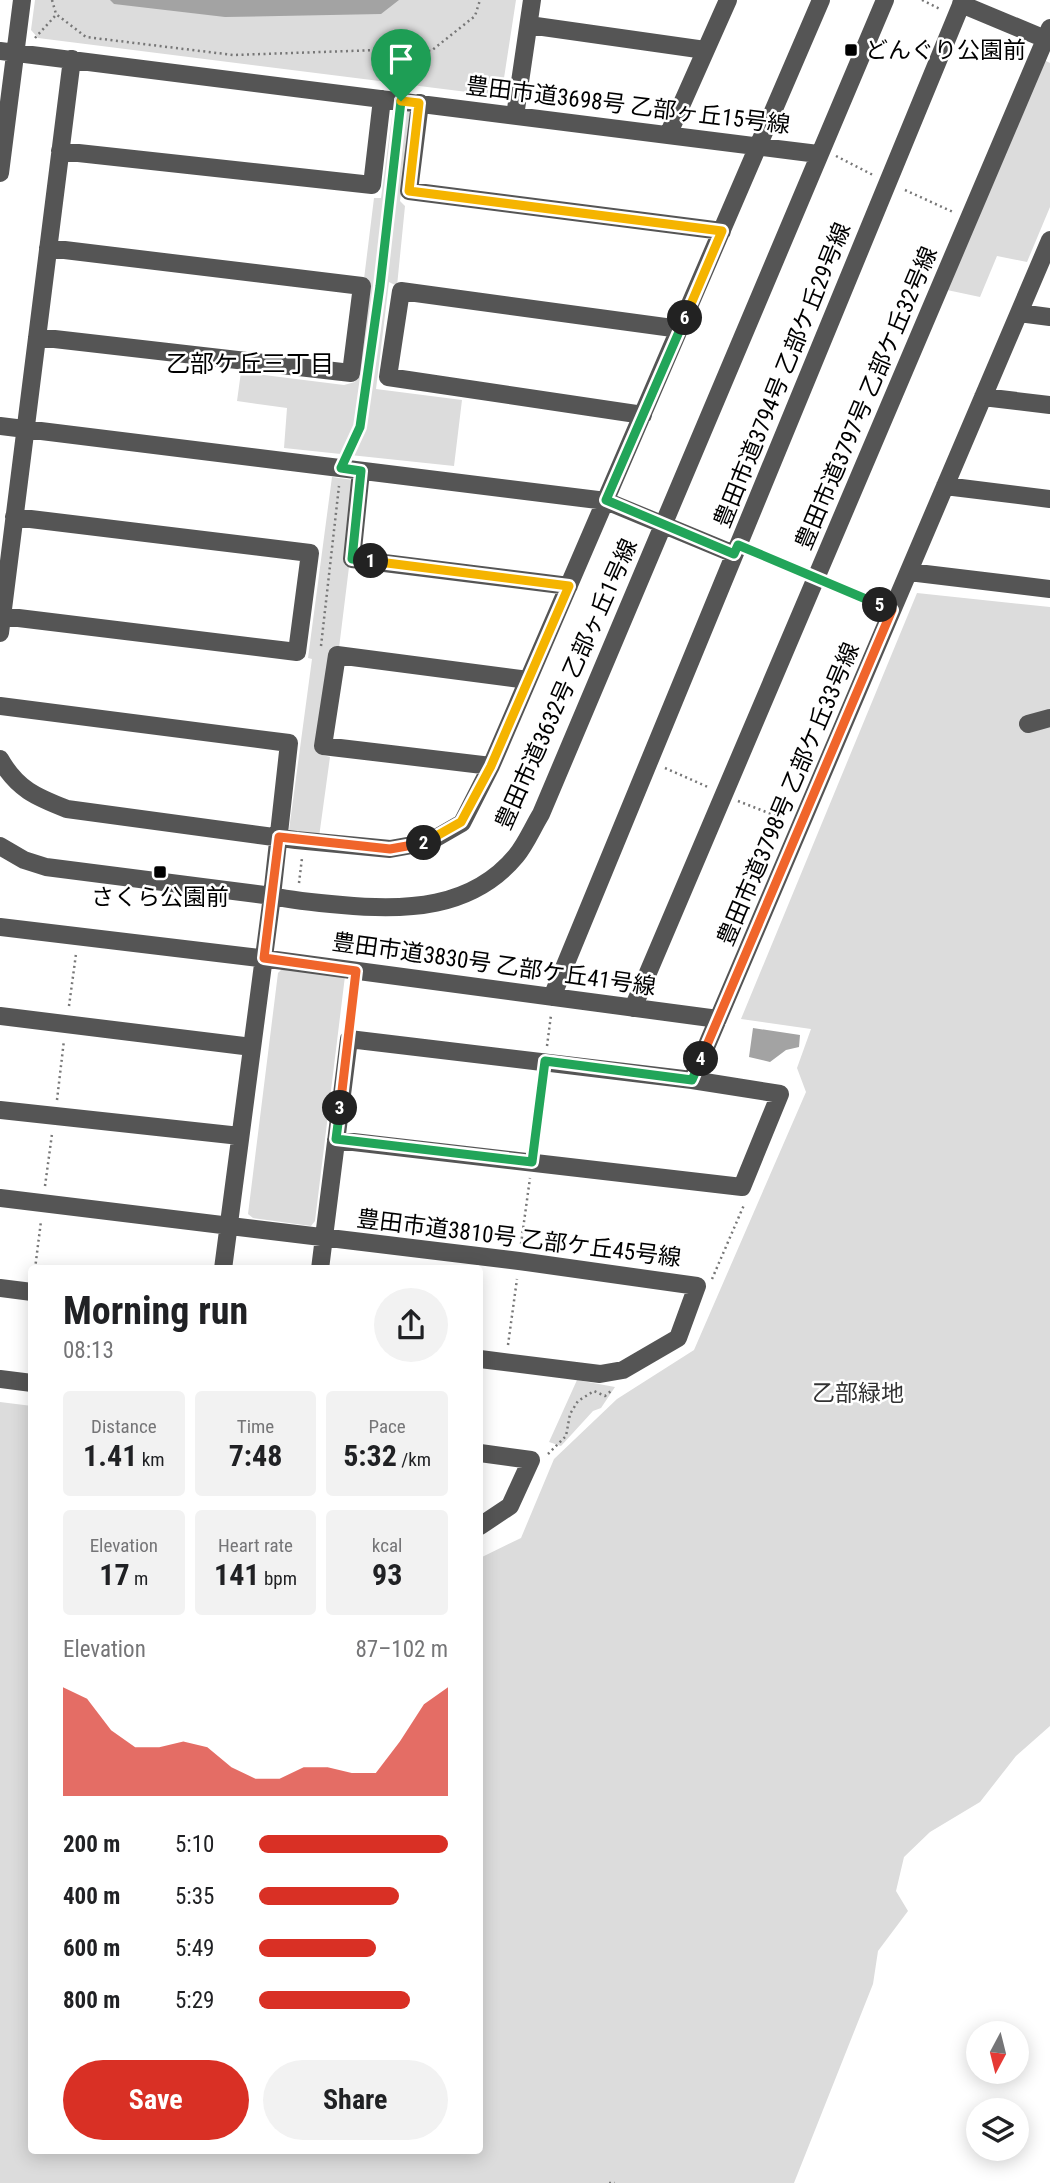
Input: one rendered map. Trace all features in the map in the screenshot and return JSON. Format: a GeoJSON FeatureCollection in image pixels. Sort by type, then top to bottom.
{"type":"FeatureCollection","features":[{"type":"Feature","properties":{"kind":"street"},"geometry":{"type":"LineString","coordinates":[[0,173],[22,0]]}},
{"type":"Feature","properties":{"kind":"street"},"geometry":{"type":"LineString","coordinates":[[515,116],[532,0]]}},
{"type":"Feature","properties":{"kind":"street"},"geometry":{"type":"LineString","coordinates":[[668,135],[728,0]]}},
{"type":"Feature","properties":{"kind":"street"},"geometry":{"type":"LineString","coordinates":[[0,759],[8,774],[35,797],[67,809],[305,841],[390,849],[429,842],[461,822],[491,766],[821,0]]}},
{"type":"Feature","properties":{"kind":"street","name":"豊田市道3632号 乙部ヶ丘1号線"},"geometry":{"type":"LineString","coordinates":[[272,896],[295,895],[383,909],[442,903],[465,895],[486,883],[516,856],[541,814],[663,523],[825,154],[886,0]]}},
{"type":"Feature","properties":{"kind":"street"},"geometry":{"type":"LineString","coordinates":[[960,6],[1048,36]]}},
{"type":"Feature","properties":{"kind":"street","name":"豊田市道3794号 乙部ケ丘29号線"},"geometry":{"type":"LineString","coordinates":[[552,1004],[649,761],[960,6]]}},
{"type":"Feature","properties":{"kind":"street"},"geometry":{"type":"LineString","coordinates":[[529,25],[705,50]]}},
{"type":"Feature","properties":{"kind":"street","name":"豊田市道3797号 乙部ケ丘32号線"},"geometry":{"type":"LineString","coordinates":[[633,1007],[1048,36]]}},
{"type":"Feature","properties":{"kind":"street","name":"豊田市道3698号 乙部ヶ丘15号線"},"geometry":{"type":"LineString","coordinates":[[15,48],[72,59],[825,154]]}},
{"type":"Feature","properties":{"kind":"street"},"geometry":{"type":"LineString","coordinates":[[15,517],[310,553],[297,652],[1,625],[72,59]]}},
{"type":"Feature","properties":{"kind":"street"},"geometry":{"type":"LineString","coordinates":[[60,151],[373,185],[382,99]]}},
{"type":"Feature","properties":{"kind":"street"},"geometry":{"type":"LineString","coordinates":[[410,102],[409,191],[722,231]]}},
{"type":"Feature","properties":{"kind":"street","name":"豊田市道3798号 乙部ケ丘33号線"},"geometry":{"type":"LineString","coordinates":[[692,1080],[1050,240]]}},
{"type":"Feature","properties":{"kind":"street"},"geometry":{"type":"LineString","coordinates":[[37,337],[351,373],[362,286],[48,248]]}},
{"type":"Feature","properties":{"kind":"street"},"geometry":{"type":"LineString","coordinates":[[643,415],[388,377],[401,291],[680,329]]}},
{"type":"Feature","properties":{"kind":"street"},"geometry":{"type":"LineString","coordinates":[[1019,313],[1050,317]]}},
{"type":"Feature","properties":{"kind":"street"},"geometry":{"type":"LineString","coordinates":[[983,397],[1050,404]]}},
{"type":"Feature","properties":{"kind":"street"},"geometry":{"type":"LineString","coordinates":[[0,426],[606,500],[736,549]]}},
{"type":"Feature","properties":{"kind":"street"},"geometry":{"type":"LineString","coordinates":[[361,471],[352,559],[569,586]]}},
{"type":"Feature","properties":{"kind":"street"},"geometry":{"type":"LineString","coordinates":[[945,486],[1050,499]]}},
{"type":"Feature","properties":{"kind":"street"},"geometry":{"type":"LineString","coordinates":[[909,572],[1050,589]]}},
{"type":"Feature","properties":{"kind":"street"},"geometry":{"type":"LineString","coordinates":[[491,766],[323,746],[337,655],[528,680]]}},
{"type":"Feature","properties":{"kind":"street"},"geometry":{"type":"LineString","coordinates":[[0,706],[289,743],[272,896],[223,1265]]}},
{"type":"Feature","properties":{"kind":"street"},"geometry":{"type":"LineString","coordinates":[[1028,724],[1050,718]]}},
{"type":"Feature","properties":{"kind":"street"},"geometry":{"type":"LineString","coordinates":[[0,846],[24,860],[46,867],[272,896]]}},
{"type":"Feature","properties":{"kind":"street","name":"豊田市道3830号 乙部ケ丘41号線"},"geometry":{"type":"LineString","coordinates":[[0,927],[264,958],[552,1004],[633,1007],[719,1019]]}},
{"type":"Feature","properties":{"kind":"street"},"geometry":{"type":"LineString","coordinates":[[0,1016],[252,1047]]}},
{"type":"Feature","properties":{"kind":"street"},"geometry":{"type":"LineString","coordinates":[[320,1265],[336,1139],[349,1038],[692,1080],[780,1094],[742,1187],[336,1139]]}},
{"type":"Feature","properties":{"kind":"street"},"geometry":{"type":"LineString","coordinates":[[0,1110],[240,1136]]}},
{"type":"Feature","properties":{"kind":"street","name":"豊田市道3810号 乙部ケ丘45号線"},"geometry":{"type":"LineString","coordinates":[[0,1198],[519,1261],[697,1286],[678,1338],[623,1370],[600,1374],[483,1359]]}},
{"type":"Feature","properties":{"kind":"street"},"geometry":{"type":"LineString","coordinates":[[0,1288],[28,1292]]}},
{"type":"Feature","properties":{"kind":"street"},"geometry":{"type":"LineString","coordinates":[[0,1379],[28,1382]]}},
{"type":"Feature","properties":{"kind":"street"},"geometry":{"type":"LineString","coordinates":[[483,1453],[531,1460],[510,1506],[483,1524]]}},
{"type":"Feature","properties":{"kind":"path"},"geometry":{"type":"LineString","coordinates":[[52,0],[57,14],[86,37],[233,55],[408,49],[431,51],[475,16],[480,0]]}},
{"type":"Feature","properties":{"kind":"path"},"geometry":{"type":"LineString","coordinates":[[922,0],[960,6]]}},
{"type":"Feature","properties":{"kind":"path"},"geometry":{"type":"LineString","coordinates":[[15,48],[57,14]]}},
{"type":"Feature","properties":{"kind":"path"},"geometry":{"type":"LineString","coordinates":[[408,49],[410,102]]}},
{"type":"Feature","properties":{"kind":"path"},"geometry":{"type":"LineString","coordinates":[[825,154],[969,219]]}},
{"type":"Feature","properties":{"kind":"path"},"geometry":{"type":"LineString","coordinates":[[379,299],[393,189]]}},
{"type":"Feature","properties":{"kind":"path"},"geometry":{"type":"LineString","coordinates":[[362,286],[380,286],[401,291]]}},
{"type":"Feature","properties":{"kind":"path"},"geometry":{"type":"LineString","coordinates":[[341,468],[360,427],[368,374]]}},
{"type":"Feature","properties":{"kind":"path"},"geometry":{"type":"LineString","coordinates":[[736,549],[817,577],[892,610]]}},
{"type":"Feature","properties":{"kind":"path"},"geometry":{"type":"LineString","coordinates":[[310,553],[352,559]]}},
{"type":"Feature","properties":{"kind":"path"},"geometry":{"type":"LineString","coordinates":[[649,761],[801,826]]}},
{"type":"Feature","properties":{"kind":"path"},"geometry":{"type":"LineString","coordinates":[[295,895],[305,841]]}},
{"type":"Feature","properties":{"kind":"path"},"geometry":{"type":"LineString","coordinates":[[35,1265],[79,936]]}},
{"type":"Feature","properties":{"kind":"path"},"geometry":{"type":"LineString","coordinates":[[349,1038],[356,971]]}},
{"type":"Feature","properties":{"kind":"path"},"geometry":{"type":"LineString","coordinates":[[506,1362],[552,1004]]}},
{"type":"Feature","properties":{"kind":"path"},"geometry":{"type":"LineString","coordinates":[[709,1286],[743,1206]]}},
{"type":"Feature","properties":{"kind":"path"},"geometry":{"type":"LineString","coordinates":[[546,1457],[566,1436],[570,1414],[578,1401],[594,1391],[605,1396],[615,1387]]}},
{"type":"Feature","properties":{"kind":"path"},"geometry":{"type":"LineString","coordinates":[[609,2183],[615,2183]]}},
{"type":"Feature","properties":{"kind":"green space"},"geometry":{"type":"Polygon","coordinates":[[[35,0],[516,0],[499,96],[38,38],[31,30],[35,0]]]}},
{"type":"Feature","properties":{"kind":"green space"},"geometry":{"type":"Polygon","coordinates":[[[1044,60],[1050,63],[1050,207],[1027,262],[997,256],[980,297],[947,290],[1044,60]]]}},
{"type":"Feature","properties":{"kind":"green space"},"geometry":{"type":"Polygon","coordinates":[[[393,109],[409,110],[411,117],[400,201],[405,206],[397,286],[389,282],[376,389],[462,400],[454,466],[284,448],[287,408],[237,401],[241,372],[344,385],[355,382],[370,283],[364,279],[374,198],[381,198],[393,109]]]}},
{"type":"Feature","properties":{"kind":"green space"},"geometry":{"type":"Polygon","coordinates":[[[332,477],[353,480],[344,564],[349,567],[339,648],[331,647],[318,754],[330,757],[319,837],[289,830],[312,659],[308,658],[332,477]]]}},
{"type":"Feature","properties":{"kind":"green space","name":"乙部緑地"},"geometry":{"type":"Polygon","coordinates":[[[917,593],[1050,607],[1050,1726],[1016,1756],[980,1802],[930,1832],[904,1857],[896,1891],[908,1911],[878,1951],[873,1984],[794,2183],[0,2183],[0,1402],[28,1406],[28,2154],[483,2154],[483,1557],[521,1538],[554,1459],[617,1399],[694,1350],[806,1092],[797,1068],[811,1029],[741,1019],[917,593]]]}},
{"type":"Feature","properties":{"kind":"green space"},"geometry":{"type":"Polygon","coordinates":[[[282,969],[345,976],[315,1221],[311,1226],[253,1218],[248,1214],[278,973],[282,969]]]}},
{"type":"Feature","properties":{"kind":"green space"},"geometry":{"type":"Polygon","coordinates":[[[577,1380],[615,1387],[601,1408],[593,1411],[561,1446],[549,1442],[577,1380]]]}},
{"type":"Feature","properties":{"kind":"shaded area"},"geometry":{"type":"Polygon","coordinates":[[[110,0],[399,0],[381,14],[225,17],[114,4],[110,0]]]}},
{"type":"Feature","properties":{"kind":"shaded area"},"geometry":{"type":"Polygon","coordinates":[[[753,1028],[800,1035],[799,1047],[786,1050],[770,1062],[749,1057],[753,1028]]]}},
{"type":"Feature","properties":{"kind":"place","name":"どんぐり公園前"},"geometry":{"type":"Point","coordinates":[851,50]}},
{"type":"Feature","properties":{"kind":"place","name":"さくら公園前"},"geometry":{"type":"Point","coordinates":[160,872]}},
{"type":"Feature","properties":{"kind":"district","name":"乙部ケ丘三丁目"},"geometry":{"type":"Point","coordinates":[250,364]}},
{"type":"Feature","properties":{"kind":"route"},"geometry":{"type":"LineString","coordinates":[[401,101],[419,103],[409,191],[722,231],[606,500],[734,554],[738,545],[892,610],[692,1080],[545,1061],[532,1162],[336,1139],[356,971],[264,958],[279,837],[390,849],[429,842],[461,822],[491,766],[569,586],[352,559],[361,471],[341,468],[360,427],[393,189],[401,101]]}}]}
